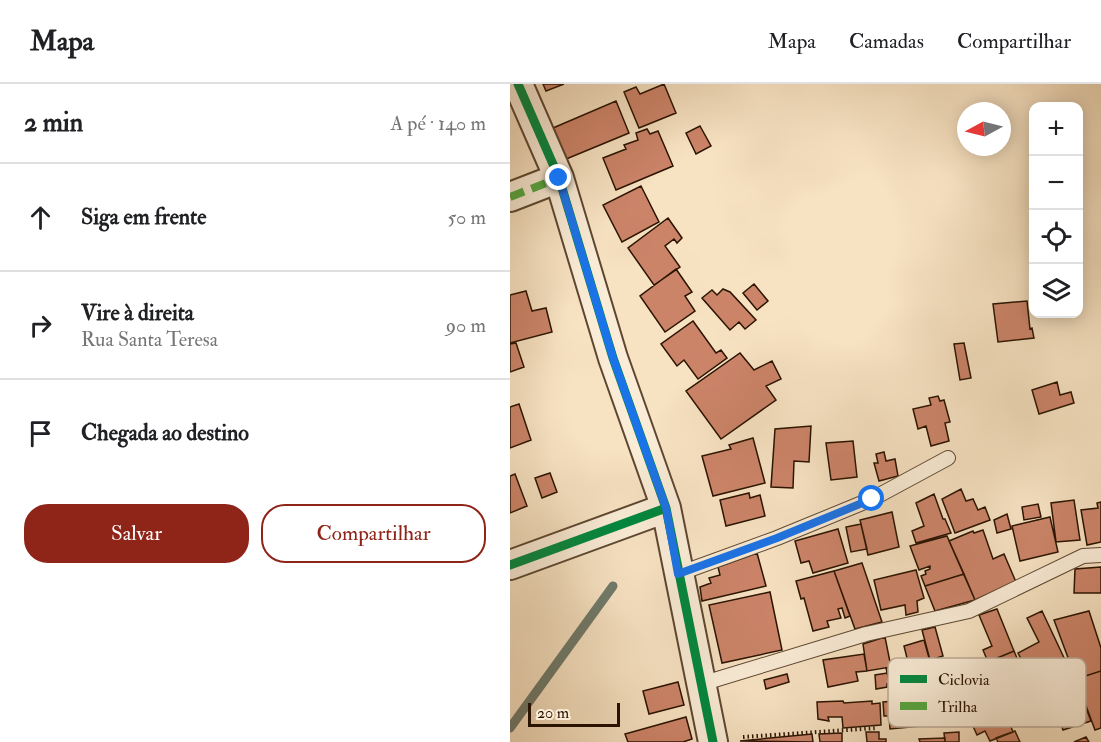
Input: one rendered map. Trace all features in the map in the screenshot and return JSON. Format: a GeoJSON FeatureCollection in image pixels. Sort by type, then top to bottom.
{"type":"FeatureCollection","features":[{"type":"Feature","properties":{"kind":"street"},"geometry":{"type":"LineString","coordinates":[[518,84],[559,178],[613,358],[666,508],[712,741]]}},
{"type":"Feature","properties":{"kind":"street"},"geometry":{"type":"LineString","coordinates":[[510,197],[559,178]]}},
{"type":"Feature","properties":{"kind":"street"},"geometry":{"type":"LineString","coordinates":[[510,566],[666,508]]}},
{"type":"Feature","properties":{"kind":"lane"},"geometry":{"type":"LineString","coordinates":[[678,574],[777,538],[872,499],[948,458]]}},
{"type":"Feature","properties":{"kind":"lane"},"geometry":{"type":"LineString","coordinates":[[701,684],[866,634],[969,611],[1083,556],[1101,555]]}},
{"type":"Feature","properties":{"kind":"path"},"geometry":{"type":"LineString","coordinates":[[712,741],[876,728]]}},
{"type":"Feature","properties":{"kind":"building"},"geometry":{"type":"Polygon","coordinates":[[[543,84],[564,84],[546,91],[543,84]]]}},
{"type":"Feature","properties":{"kind":"building"},"geometry":{"type":"Polygon","coordinates":[[[664,84],[676,113],[639,128],[624,92],[636,87],[640,94],[664,84]]]}},
{"type":"Feature","properties":{"kind":"building"},"geometry":{"type":"Polygon","coordinates":[[[616,101],[629,133],[559,162],[546,131],[616,101]]]}},
{"type":"Feature","properties":{"kind":"building"},"geometry":{"type":"Polygon","coordinates":[[[700,126],[711,146],[696,154],[686,133],[700,126]]]}},
{"type":"Feature","properties":{"kind":"building"},"geometry":{"type":"Polygon","coordinates":[[[647,129],[650,134],[658,131],[673,166],[616,190],[603,158],[626,149],[624,145],[638,140],[636,133],[647,129]]]}},
{"type":"Feature","properties":{"kind":"building"},"geometry":{"type":"Polygon","coordinates":[[[641,186],[659,222],[622,242],[603,205],[641,186]]]}},
{"type":"Feature","properties":{"kind":"building"},"geometry":{"type":"Polygon","coordinates":[[[668,218],[682,238],[677,243],[674,239],[665,246],[680,267],[654,285],[628,248],[668,218]]]}},
{"type":"Feature","properties":{"kind":"building"},"geometry":{"type":"Polygon","coordinates":[[[676,269],[692,292],[685,296],[695,311],[665,332],[640,296],[676,269]]]}},
{"type":"Feature","properties":{"kind":"building"},"geometry":{"type":"Polygon","coordinates":[[[754,284],[768,301],[757,310],[743,293],[754,284]]]}},
{"type":"Feature","properties":{"kind":"building"},"geometry":{"type":"Polygon","coordinates":[[[723,289],[730,292],[756,320],[745,329],[739,322],[730,330],[702,298],[712,290],[717,295],[723,289]]]}},
{"type":"Feature","properties":{"kind":"building"},"geometry":{"type":"Polygon","coordinates":[[[526,291],[532,311],[546,308],[552,332],[510,343],[510,295],[526,291]]]}},
{"type":"Feature","properties":{"kind":"building"},"geometry":{"type":"Polygon","coordinates":[[[1027,301],[1030,329],[1032,328],[1034,338],[998,342],[993,304],[1027,301]]]}},
{"type":"Feature","properties":{"kind":"building"},"geometry":{"type":"Polygon","coordinates":[[[693,321],[716,353],[721,350],[727,358],[698,379],[684,360],[677,366],[661,344],[693,321]]]}},
{"type":"Feature","properties":{"kind":"building"},"geometry":{"type":"Polygon","coordinates":[[[516,343],[524,367],[510,372],[510,344],[516,343]]]}},
{"type":"Feature","properties":{"kind":"building"},"geometry":{"type":"Polygon","coordinates":[[[964,343],[971,378],[960,380],[954,344],[964,343]]]}},
{"type":"Feature","properties":{"kind":"building"},"geometry":{"type":"Polygon","coordinates":[[[740,353],[754,370],[772,361],[781,379],[766,386],[776,400],[721,439],[686,391],[740,353]]]}},
{"type":"Feature","properties":{"kind":"building"},"geometry":{"type":"Polygon","coordinates":[[[1057,382],[1060,395],[1071,392],[1074,403],[1039,414],[1032,390],[1057,382]]]}},
{"type":"Feature","properties":{"kind":"building"},"geometry":{"type":"Polygon","coordinates":[[[938,396],[940,401],[944,400],[950,422],[945,423],[949,441],[931,446],[926,426],[918,429],[913,409],[931,405],[929,398],[938,396]]]}},
{"type":"Feature","properties":{"kind":"building"},"geometry":{"type":"Polygon","coordinates":[[[519,404],[531,440],[510,448],[510,407],[519,404]]]}},
{"type":"Feature","properties":{"kind":"building"},"geometry":{"type":"Polygon","coordinates":[[[811,426],[809,462],[794,461],[793,488],[771,487],[775,429],[811,426]]]}},
{"type":"Feature","properties":{"kind":"building"},"geometry":{"type":"Polygon","coordinates":[[[753,438],[765,483],[713,496],[702,456],[731,449],[729,445],[753,438]]]}},
{"type":"Feature","properties":{"kind":"building"},"geometry":{"type":"Polygon","coordinates":[[[853,441],[857,477],[831,480],[826,443],[853,441]]]}},
{"type":"Feature","properties":{"kind":"building"},"geometry":{"type":"Polygon","coordinates":[[[884,452],[886,461],[895,459],[898,476],[879,481],[874,463],[878,463],[876,454],[884,452]]]}},
{"type":"Feature","properties":{"kind":"building"},"geometry":{"type":"Polygon","coordinates":[[[550,473],[557,492],[542,498],[535,478],[550,473]]]}},
{"type":"Feature","properties":{"kind":"building"},"geometry":{"type":"Polygon","coordinates":[[[515,474],[527,506],[510,513],[510,476],[515,474]]]}},
{"type":"Feature","properties":{"kind":"building"},"geometry":{"type":"Polygon","coordinates":[[[961,489],[966,501],[973,499],[978,510],[985,507],[990,520],[955,533],[942,499],[961,489]]]}},
{"type":"Feature","properties":{"kind":"building"},"geometry":{"type":"Polygon","coordinates":[[[749,493],[750,498],[760,495],[765,516],[726,526],[720,500],[749,493]]]}},
{"type":"Feature","properties":{"kind":"building"},"geometry":{"type":"Polygon","coordinates":[[[934,494],[951,533],[916,543],[912,531],[924,526],[916,503],[934,494]]]}},
{"type":"Feature","properties":{"kind":"building"},"geometry":{"type":"Polygon","coordinates":[[[1074,500],[1080,540],[1056,542],[1051,503],[1074,500]]]}},
{"type":"Feature","properties":{"kind":"building"},"geometry":{"type":"Polygon","coordinates":[[[1101,502],[1101,542],[1087,545],[1081,510],[1098,508],[1097,503],[1101,502]]]}},
{"type":"Feature","properties":{"kind":"building"},"geometry":{"type":"Polygon","coordinates":[[[1038,504],[1041,517],[1024,520],[1022,507],[1038,504]]]}},
{"type":"Feature","properties":{"kind":"building"},"geometry":{"type":"Polygon","coordinates":[[[892,512],[899,547],[868,555],[860,520],[892,512]]]}},
{"type":"Feature","properties":{"kind":"building"},"geometry":{"type":"Polygon","coordinates":[[[1007,514],[1011,529],[997,533],[994,520],[1007,514]]]}},
{"type":"Feature","properties":{"kind":"building"},"geometry":{"type":"Polygon","coordinates":[[[1050,517],[1058,552],[1020,561],[1012,526],[1050,517]]]}},
{"type":"Feature","properties":{"kind":"building"},"geometry":{"type":"Polygon","coordinates":[[[861,524],[867,549],[851,552],[846,527],[861,524]]]}},
{"type":"Feature","properties":{"kind":"building"},"geometry":{"type":"Polygon","coordinates":[[[838,529],[848,563],[813,573],[809,561],[801,563],[795,541],[838,529]]]}},
{"type":"Feature","properties":{"kind":"building"},"geometry":{"type":"Polygon","coordinates":[[[983,530],[993,559],[1004,554],[1016,582],[975,600],[949,541],[973,531],[974,533],[983,530]]]}},
{"type":"Feature","properties":{"kind":"building"},"geometry":{"type":"Polygon","coordinates":[[[947,536],[964,574],[925,586],[921,576],[926,574],[925,571],[930,569],[930,566],[919,570],[910,546],[947,536]]]}},
{"type":"Feature","properties":{"kind":"building"},"geometry":{"type":"Polygon","coordinates":[[[757,553],[766,586],[702,601],[700,587],[711,583],[709,578],[720,575],[718,567],[757,553]]]}},
{"type":"Feature","properties":{"kind":"building"},"geometry":{"type":"Polygon","coordinates":[[[862,563],[882,622],[855,629],[834,571],[862,563]]]}},
{"type":"Feature","properties":{"kind":"building"},"geometry":{"type":"Polygon","coordinates":[[[1101,567],[1101,593],[1074,593],[1075,569],[1101,567]]]}},
{"type":"Feature","properties":{"kind":"building"},"geometry":{"type":"Polygon","coordinates":[[[916,570],[924,598],[917,601],[918,612],[906,615],[905,605],[881,610],[874,580],[916,570]]]}},
{"type":"Feature","properties":{"kind":"building"},"geometry":{"type":"Polygon","coordinates":[[[834,571],[850,616],[845,618],[842,608],[838,609],[841,618],[827,621],[829,627],[813,631],[804,598],[801,599],[796,581],[834,571]]]}},
{"type":"Feature","properties":{"kind":"building"},"geometry":{"type":"Polygon","coordinates":[[[964,574],[975,600],[935,611],[925,586],[964,574]]]}},
{"type":"Feature","properties":{"kind":"building"},"geometry":{"type":"Polygon","coordinates":[[[770,592],[782,650],[722,663],[709,605],[770,592]]]}},
{"type":"Feature","properties":{"kind":"building"},"geometry":{"type":"Polygon","coordinates":[[[997,609],[1014,651],[997,658],[986,658],[983,650],[992,646],[979,615],[997,609]]]}},
{"type":"Feature","properties":{"kind":"building"},"geometry":{"type":"Polygon","coordinates":[[[1042,611],[1064,658],[1021,658],[1018,653],[1039,642],[1027,618],[1042,611]]]}},
{"type":"Feature","properties":{"kind":"building"},"geometry":{"type":"Polygon","coordinates":[[[1089,611],[1101,648],[1101,671],[1086,676],[1086,658],[1068,658],[1054,620],[1089,611]]]}},
{"type":"Feature","properties":{"kind":"building"},"geometry":{"type":"Polygon","coordinates":[[[935,627],[943,656],[929,658],[922,630],[935,627]]]}},
{"type":"Feature","properties":{"kind":"building"},"geometry":{"type":"Polygon","coordinates":[[[885,637],[889,658],[888,668],[867,671],[863,644],[885,637]]]}},
{"type":"Feature","properties":{"kind":"building"},"geometry":{"type":"Polygon","coordinates":[[[924,640],[929,658],[907,658],[904,646],[924,640]]]}},
{"type":"Feature","properties":{"kind":"building"},"geometry":{"type":"Polygon","coordinates":[[[1014,651],[1017,658],[997,658],[1014,651]]]}},
{"type":"Feature","properties":{"kind":"building"},"geometry":{"type":"Polygon","coordinates":[[[864,654],[867,671],[856,672],[858,681],[828,687],[823,660],[864,654]]]}},
{"type":"Feature","properties":{"kind":"building"},"geometry":{"type":"Polygon","coordinates":[[[1101,671],[1101,728],[1095,730],[1086,706],[1086,676],[1101,671]]]}},
{"type":"Feature","properties":{"kind":"building"},"geometry":{"type":"Polygon","coordinates":[[[887,673],[887,687],[876,689],[875,675],[887,673]]]}},
{"type":"Feature","properties":{"kind":"building"},"geometry":{"type":"Polygon","coordinates":[[[787,674],[789,682],[766,689],[764,680],[787,674]]]}},
{"type":"Feature","properties":{"kind":"building"},"geometry":{"type":"Polygon","coordinates":[[[678,682],[684,705],[649,714],[643,691],[678,682]]]}},
{"type":"Feature","properties":{"kind":"building"},"geometry":{"type":"Polygon","coordinates":[[[843,701],[844,703],[872,701],[872,704],[880,703],[881,725],[843,728],[842,717],[828,717],[829,721],[818,719],[817,702],[843,701]]]}},
{"type":"Feature","properties":{"kind":"building"},"geometry":{"type":"Polygon","coordinates":[[[883,702],[888,702],[888,716],[884,716],[883,702]]]}},
{"type":"Feature","properties":{"kind":"building"},"geometry":{"type":"Polygon","coordinates":[[[1086,708],[1091,721],[1086,723],[1086,708]]]}},
{"type":"Feature","properties":{"kind":"building"},"geometry":{"type":"Polygon","coordinates":[[[686,717],[692,739],[683,742],[628,742],[625,734],[686,717]]]}},
{"type":"Feature","properties":{"kind":"building"},"geometry":{"type":"Polygon","coordinates":[[[973,727],[1011,727],[1013,732],[990,741],[985,731],[977,735],[973,727]]]}},
{"type":"Feature","properties":{"kind":"building"},"geometry":{"type":"Polygon","coordinates":[[[1015,731],[1020,742],[998,742],[996,738],[1015,731]]]}},
{"type":"Feature","properties":{"kind":"building"},"geometry":{"type":"Polygon","coordinates":[[[866,732],[879,732],[879,739],[886,739],[886,742],[867,742],[866,732]]]}},
{"type":"Feature","properties":{"kind":"building"},"geometry":{"type":"Polygon","coordinates":[[[959,732],[959,742],[945,742],[944,733],[959,732]]]}},
{"type":"Feature","properties":{"kind":"building"},"geometry":{"type":"Polygon","coordinates":[[[842,733],[842,742],[820,742],[819,734],[842,733]]]}},
{"type":"Feature","properties":{"kind":"building"},"geometry":{"type":"Polygon","coordinates":[[[812,734],[813,742],[740,741],[812,734]]]}},
{"type":"Feature","properties":{"kind":"building"},"geometry":{"type":"Polygon","coordinates":[[[1086,737],[1089,742],[1074,742],[1086,737]]]}},
{"type":"Feature","properties":{"kind":"building"},"geometry":{"type":"Polygon","coordinates":[[[945,738],[945,742],[920,742],[919,739],[945,738]]]}},
{"type":"Feature","properties":{"kind":"waterway"},"geometry":{"type":"LineString","coordinates":[[510,728],[613,586]]}},
{"type":"Feature","properties":{"kind":"marked path"},"geometry":{"type":"LineString","coordinates":[[510,197],[559,178]]}},
{"type":"Feature","properties":{"kind":"cycle path"},"geometry":{"type":"LineString","coordinates":[[518,84],[559,178],[613,358],[666,508],[713,742]]}},
{"type":"Feature","properties":{"kind":"cycle path"},"geometry":{"type":"LineString","coordinates":[[510,565],[666,508]]}},
{"type":"Feature","properties":{"kind":"route"},"geometry":{"type":"LineString","coordinates":[[559,178],[613,358],[666,508],[678,574],[777,538],[872,499]]}}]}
